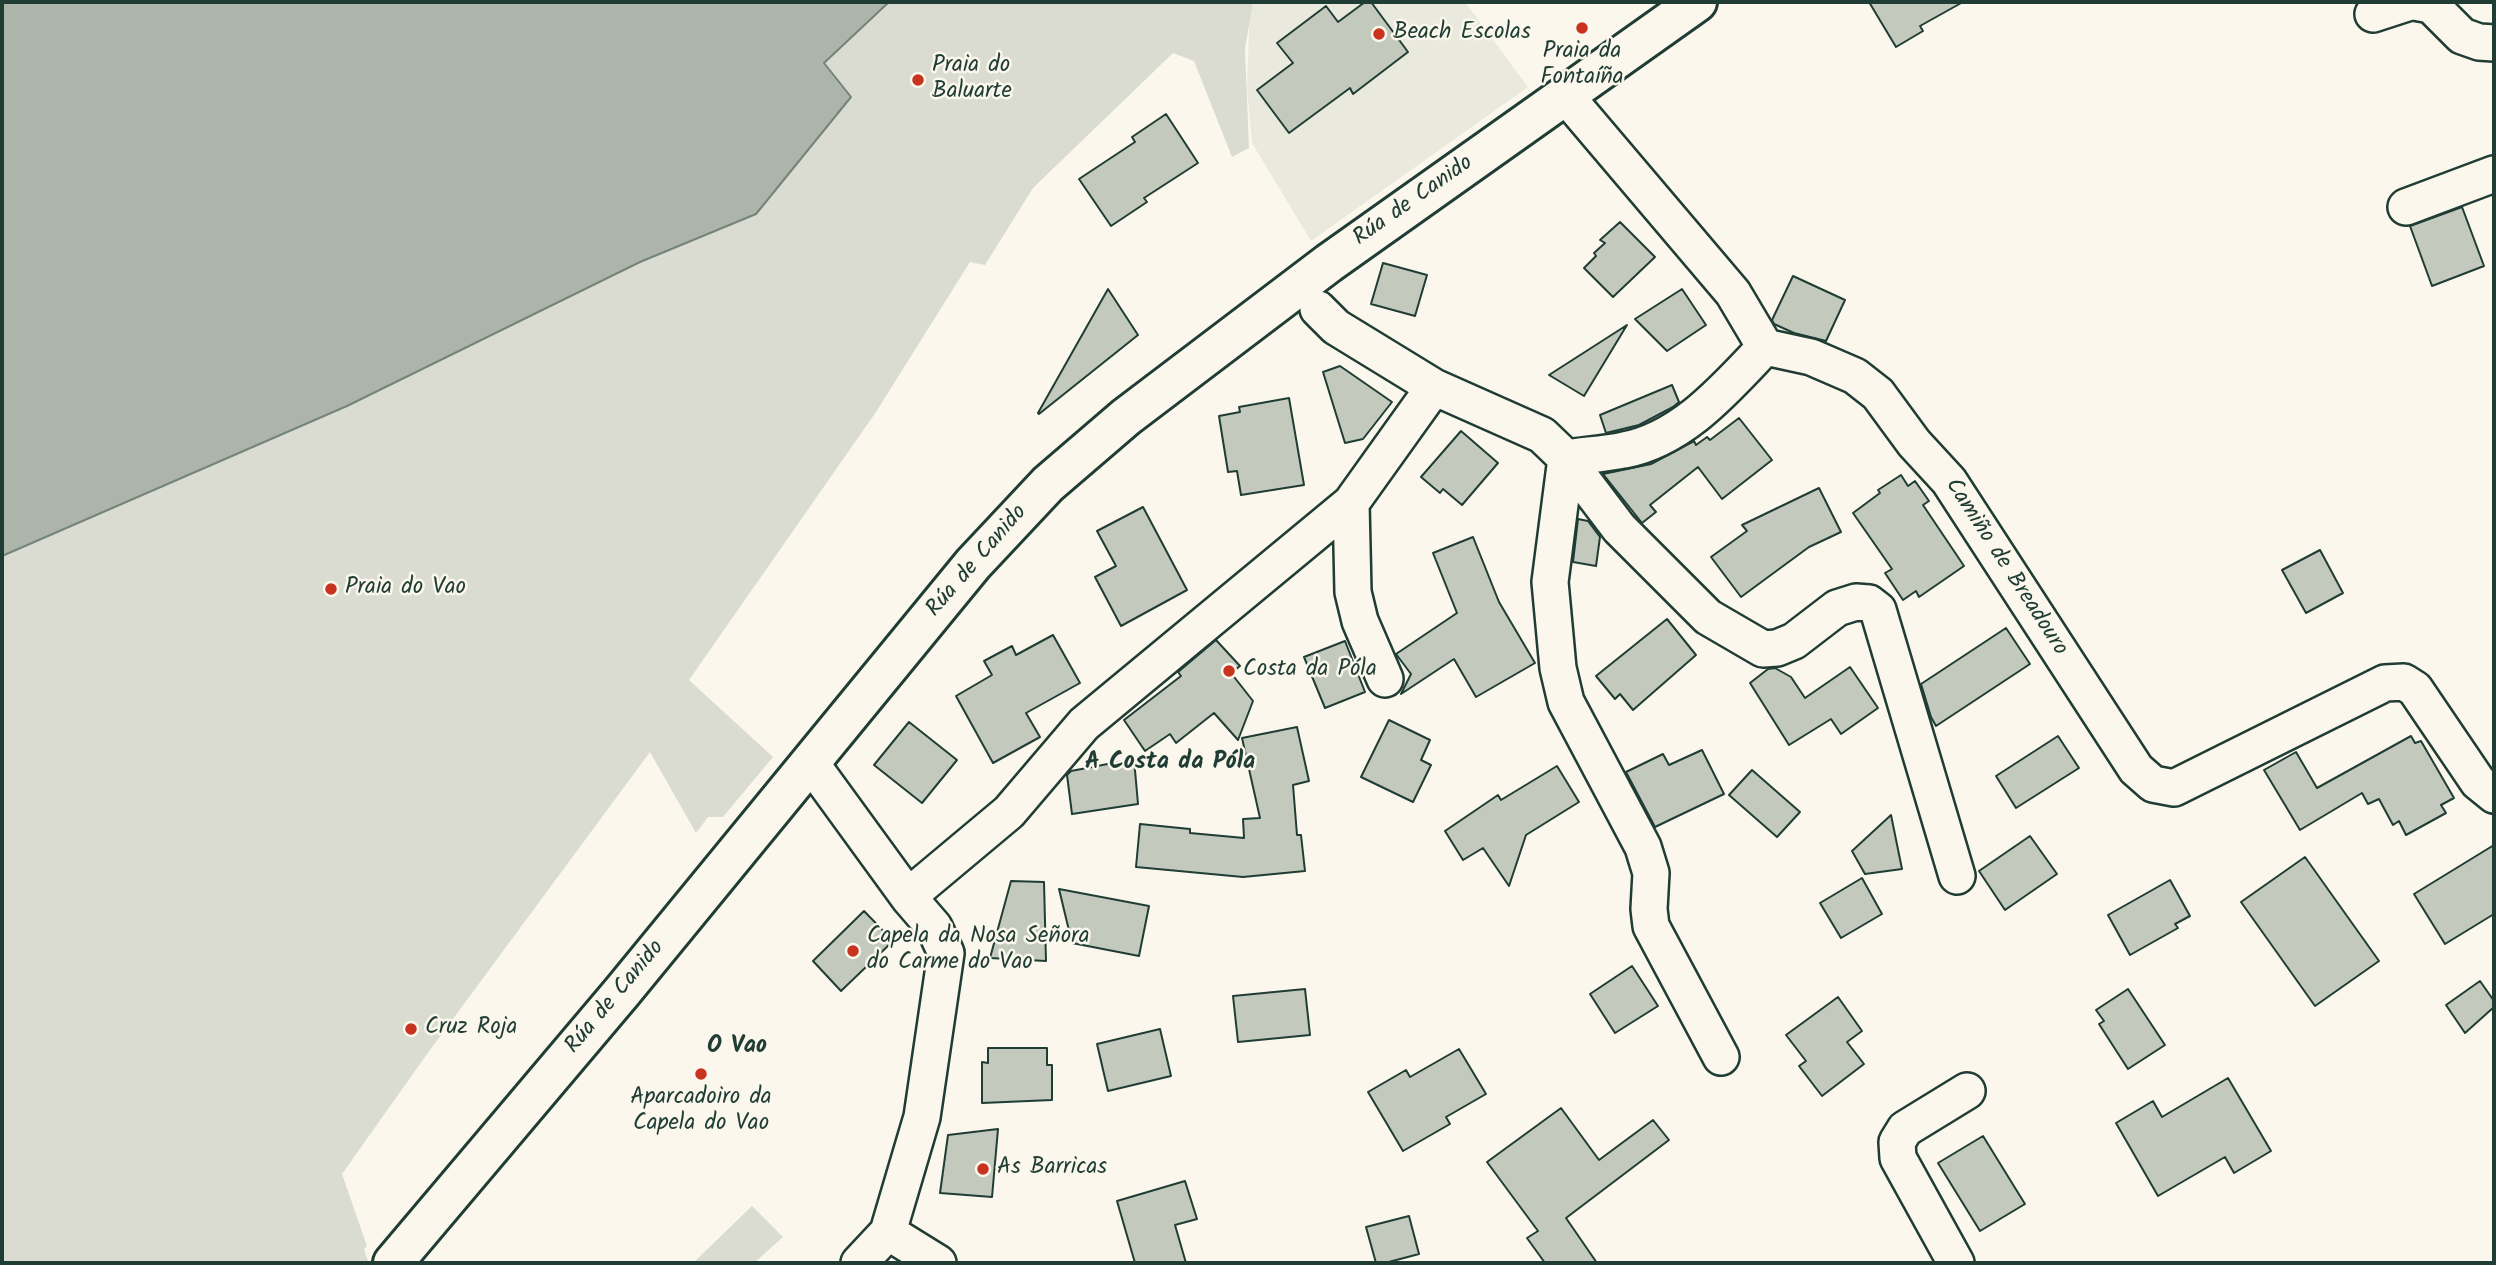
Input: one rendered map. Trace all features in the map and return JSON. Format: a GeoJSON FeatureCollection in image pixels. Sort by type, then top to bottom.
{"type":"FeatureCollection","features":[{"type":"Feature","properties":{"kind":"main road","name":"Rúa de Canido"},"geometry":{"type":"LineString","coordinates":[[393,1263],[622,992],[973,564],[1048,484],[1126,417],[1329,263],[1697,2]]}},
{"type":"Feature","properties":{"kind":"street"},"geometry":{"type":"LineString","coordinates":[[2373,14],[2412,2],[2431,5],[2462,36],[2479,42],[2494,43]]}},
{"type":"Feature","properties":{"kind":"street"},"geometry":{"type":"LineString","coordinates":[[2494,48],[2494,60]]}},
{"type":"Feature","properties":{"kind":"street"},"geometry":{"type":"LineString","coordinates":[[1565,95],[1733,293],[1765,347],[1725,389],[1690,419],[1661,437],[1626,450],[1566,458]]}},
{"type":"Feature","properties":{"kind":"street"},"geometry":{"type":"LineString","coordinates":[[2406,207],[2494,174]]}},
{"type":"Feature","properties":{"kind":"street"},"geometry":{"type":"LineString","coordinates":[[1318,309],[1336,327],[1434,387],[1542,435],[1566,458],[1619,528],[1708,617],[1763,649],[1777,648],[1794,640],[1837,608],[1856,602],[1869,603],[1878,610],[1957,876]]}},
{"type":"Feature","properties":{"kind":"street","name":"Camiño de Breadouro"},"geometry":{"type":"LineString","coordinates":[[1765,347],[1811,357],[1855,376],[1878,394],[1914,443],[1950,481],[2136,769],[2152,783],[2174,788],[2385,683],[2404,682],[2416,689],[2478,782],[2494,795]]}},
{"type":"Feature","properties":{"kind":"street"},"geometry":{"type":"LineString","coordinates":[[909,898],[1009,812],[1084,724],[1351,502],[1434,387]]}},
{"type":"Feature","properties":{"kind":"street"},"geometry":{"type":"LineString","coordinates":[[1566,458],[1550,582],[1558,668],[1566,702],[1643,847],[1651,873],[1651,926],[1721,1057]]}},
{"type":"Feature","properties":{"kind":"street"},"geometry":{"type":"LineString","coordinates":[[1351,502],[1353,592],[1360,621],[1385,679]]}},
{"type":"Feature","properties":{"kind":"street"},"geometry":{"type":"LineString","coordinates":[[810,762],[933,927],[946,953],[922,1117],[888,1232],[859,1263]]}},
{"type":"Feature","properties":{"kind":"street"},"geometry":{"type":"LineString","coordinates":[[1956,1263],[1898,1158],[1897,1142],[1905,1129],[1967,1091]]}},
{"type":"Feature","properties":{"kind":"street"},"geometry":{"type":"LineString","coordinates":[[888,1232],[938,1263]]}},
{"type":"Feature","properties":{"kind":"shaded area"},"geometry":{"type":"Polygon","coordinates":[[[2,2],[889,2],[824,63],[851,97],[756,214],[640,262],[347,406],[2,556],[2,2]]]}},
{"type":"Feature","properties":{"kind":"shaded area"},"geometry":{"type":"Polygon","coordinates":[[[700,2],[1253,2],[1245,49],[1249,148],[1232,157],[1194,61],[1173,53],[1033,188],[985,265],[970,262],[876,412],[689,680],[773,757],[723,817],[708,817],[696,833],[650,752],[342,1174],[367,1246],[364,1249],[368,1261],[366,1263],[2,1263],[2,355],[700,2]]]}},
{"type":"Feature","properties":{"kind":"shaded area","name":"Beach Escolas"},"geometry":{"type":"Polygon","coordinates":[[[1250,2],[1465,2],[1528,87],[1311,241],[1252,143],[1247,87],[1250,2]]]}},
{"type":"Feature","properties":{"kind":"shaded area"},"geometry":{"type":"Polygon","coordinates":[[[752,1206],[783,1237],[754,1263],[693,1263],[752,1206]]]}},
{"type":"Feature","properties":{"kind":"building"},"geometry":{"type":"Polygon","coordinates":[[[1365,2],[1371,2],[1408,52],[1353,94],[1350,88],[1289,133],[1257,90],[1293,63],[1277,43],[1326,6],[1338,22],[1365,2]]]}},
{"type":"Feature","properties":{"kind":"building"},"geometry":{"type":"Polygon","coordinates":[[[1869,2],[1963,2],[1920,26],[1923,31],[1896,47],[1869,2]]]}},
{"type":"Feature","properties":{"kind":"building"},"geometry":{"type":"Polygon","coordinates":[[[1166,114],[1198,163],[1144,198],[1147,202],[1111,226],[1079,179],[1135,142],[1132,137],[1166,114]]]}},
{"type":"Feature","properties":{"kind":"building"},"geometry":{"type":"Polygon","coordinates":[[[2462,207],[2484,266],[2432,286],[2410,226],[2462,207]]]}},
{"type":"Feature","properties":{"kind":"building"},"geometry":{"type":"Polygon","coordinates":[[[1620,222],[1655,257],[1613,297],[1584,268],[1605,243],[1600,240],[1620,222]]]}},
{"type":"Feature","properties":{"kind":"building"},"geometry":{"type":"Polygon","coordinates":[[[1383,263],[1427,275],[1415,316],[1371,304],[1383,263]]]}},
{"type":"Feature","properties":{"kind":"building"},"geometry":{"type":"Polygon","coordinates":[[[1793,276],[1845,300],[1826,341],[1794,333],[1774,324],[1772,320],[1793,276]]]}},
{"type":"Feature","properties":{"kind":"building"},"geometry":{"type":"Polygon","coordinates":[[[1108,289],[1138,335],[1039,414],[1038,413],[1108,289]]]}},
{"type":"Feature","properties":{"kind":"building"},"geometry":{"type":"Polygon","coordinates":[[[1682,289],[1706,325],[1667,351],[1635,319],[1682,289]]]}},
{"type":"Feature","properties":{"kind":"building"},"geometry":{"type":"Polygon","coordinates":[[[1627,325],[1584,396],[1549,375],[1627,325]]]}},
{"type":"Feature","properties":{"kind":"building"},"geometry":{"type":"Polygon","coordinates":[[[1340,366],[1392,402],[1363,439],[1345,443],[1323,372],[1340,366]]]}},
{"type":"Feature","properties":{"kind":"building"},"geometry":{"type":"Polygon","coordinates":[[[1672,385],[1679,402],[1673,407],[1639,425],[1606,433],[1600,415],[1672,385]]]}},
{"type":"Feature","properties":{"kind":"building"},"geometry":{"type":"Polygon","coordinates":[[[1289,398],[1304,485],[1241,495],[1237,471],[1228,472],[1219,416],[1240,412],[1239,407],[1289,398]]]}},
{"type":"Feature","properties":{"kind":"building"},"geometry":{"type":"Polygon","coordinates":[[[1739,418],[1772,460],[1722,499],[1698,467],[1650,505],[1656,512],[1642,523],[1603,474],[1651,464],[1694,441],[1696,445],[1707,437],[1710,440],[1739,418]]]}},
{"type":"Feature","properties":{"kind":"building"},"geometry":{"type":"Polygon","coordinates":[[[1461,431],[1498,463],[1462,505],[1443,489],[1440,493],[1421,477],[1461,431]]]}},
{"type":"Feature","properties":{"kind":"building"},"geometry":{"type":"Polygon","coordinates":[[[1901,475],[1908,486],[1915,481],[1929,501],[1923,505],[1964,566],[1919,597],[1916,591],[1903,600],[1885,573],[1892,569],[1853,513],[1880,493],[1878,490],[1901,475]]]}},
{"type":"Feature","properties":{"kind":"building"},"geometry":{"type":"Polygon","coordinates":[[[1819,488],[1841,532],[1809,547],[1741,597],[1711,557],[1747,531],[1742,525],[1819,488]]]}},
{"type":"Feature","properties":{"kind":"building"},"geometry":{"type":"Polygon","coordinates":[[[1143,507],[1187,590],[1121,626],[1095,577],[1116,566],[1097,531],[1143,507]]]}},
{"type":"Feature","properties":{"kind":"building"},"geometry":{"type":"Polygon","coordinates":[[[1578,519],[1588,521],[1600,537],[1596,566],[1573,562],[1578,519]]]}},
{"type":"Feature","properties":{"kind":"building"},"geometry":{"type":"Polygon","coordinates":[[[1473,537],[1499,602],[1535,663],[1476,697],[1454,659],[1401,694],[1411,674],[1396,654],[1457,613],[1433,553],[1473,537]]]}},
{"type":"Feature","properties":{"kind":"building"},"geometry":{"type":"Polygon","coordinates":[[[2320,550],[2343,593],[2306,613],[2282,570],[2320,550]]]}},
{"type":"Feature","properties":{"kind":"building"},"geometry":{"type":"Polygon","coordinates":[[[1667,619],[1696,655],[1633,710],[1620,694],[1615,699],[1596,676],[1667,619]]]}},
{"type":"Feature","properties":{"kind":"building"},"geometry":{"type":"Polygon","coordinates":[[[2006,628],[2030,664],[1936,726],[1921,684],[2006,628]]]}},
{"type":"Feature","properties":{"kind":"building"},"geometry":{"type":"Polygon","coordinates":[[[1053,635],[1080,683],[1026,713],[1040,737],[993,763],[956,696],[992,675],[984,661],[1012,646],[1016,655],[1053,635]]]}},
{"type":"Feature","properties":{"kind":"building"},"geometry":{"type":"Polygon","coordinates":[[[1216,640],[1240,666],[1231,673],[1253,701],[1238,740],[1214,713],[1176,743],[1170,734],[1145,751],[1124,720],[1181,676],[1178,672],[1216,640]]]}},
{"type":"Feature","properties":{"kind":"building"},"geometry":{"type":"Polygon","coordinates":[[[1345,641],[1365,692],[1325,708],[1304,657],[1345,641]]]}},
{"type":"Feature","properties":{"kind":"building"},"geometry":{"type":"Polygon","coordinates":[[[1850,667],[1878,708],[1841,734],[1831,719],[1789,745],[1750,683],[1768,669],[1775,668],[1791,677],[1805,698],[1850,667]]]}},
{"type":"Feature","properties":{"kind":"building"},"geometry":{"type":"Polygon","coordinates":[[[1389,720],[1430,740],[1421,760],[1431,765],[1413,802],[1361,777],[1389,720]]]}},
{"type":"Feature","properties":{"kind":"building"},"geometry":{"type":"Polygon","coordinates":[[[909,722],[957,760],[922,803],[874,765],[909,722]]]}},
{"type":"Feature","properties":{"kind":"building"},"geometry":{"type":"Polygon","coordinates":[[[1297,727],[1309,781],[1293,785],[1297,835],[1301,835],[1305,871],[1243,877],[1136,867],[1140,824],[1190,829],[1190,833],[1244,838],[1243,819],[1260,818],[1242,738],[1297,727]]]}},
{"type":"Feature","properties":{"kind":"building"},"geometry":{"type":"Polygon","coordinates":[[[2058,736],[2079,768],[2016,808],[1996,776],[2058,736]]]}},
{"type":"Feature","properties":{"kind":"building"},"geometry":{"type":"Polygon","coordinates":[[[2411,736],[2415,743],[2421,741],[2454,798],[2441,805],[2446,813],[2406,835],[2399,821],[2393,825],[2379,799],[2368,804],[2362,793],[2300,830],[2264,770],[2296,752],[2317,788],[2411,736]]]}},
{"type":"Feature","properties":{"kind":"building"},"geometry":{"type":"Polygon","coordinates":[[[1702,750],[1724,794],[1655,827],[1626,772],[1663,754],[1669,765],[1702,750]]]}},
{"type":"Feature","properties":{"kind":"building"},"geometry":{"type":"Polygon","coordinates":[[[1134,759],[1138,804],[1072,814],[1067,775],[1071,771],[1134,759]]]}},
{"type":"Feature","properties":{"kind":"building"},"geometry":{"type":"Polygon","coordinates":[[[1557,766],[1579,802],[1526,835],[1509,886],[1483,848],[1463,860],[1445,831],[1498,795],[1501,800],[1557,766]]]}},
{"type":"Feature","properties":{"kind":"building"},"geometry":{"type":"Polygon","coordinates":[[[1752,770],[1800,812],[1777,837],[1729,795],[1752,770]]]}},
{"type":"Feature","properties":{"kind":"building"},"geometry":{"type":"Polygon","coordinates":[[[1891,815],[1902,869],[1865,874],[1852,851],[1891,815]]]}},
{"type":"Feature","properties":{"kind":"building"},"geometry":{"type":"Polygon","coordinates":[[[2030,836],[2057,874],[2005,910],[1979,871],[2030,836]]]}},
{"type":"Feature","properties":{"kind":"building"},"geometry":{"type":"Polygon","coordinates":[[[2494,845],[2494,914],[2445,944],[2414,894],[2494,845]]]}},
{"type":"Feature","properties":{"kind":"building"},"geometry":{"type":"Polygon","coordinates":[[[2305,857],[2379,961],[2315,1006],[2241,902],[2305,857]]]}},
{"type":"Feature","properties":{"kind":"building"},"geometry":{"type":"Polygon","coordinates":[[[1862,878],[1882,914],[1841,938],[1820,903],[1862,878]]]}},
{"type":"Feature","properties":{"kind":"building"},"geometry":{"type":"Polygon","coordinates":[[[2170,880],[2190,916],[2175,924],[2178,928],[2130,955],[2108,915],[2170,880]]]}},
{"type":"Feature","properties":{"kind":"building"},"geometry":{"type":"Polygon","coordinates":[[[1011,881],[1044,882],[1046,961],[990,958],[1011,881]]]}},
{"type":"Feature","properties":{"kind":"building"},"geometry":{"type":"Polygon","coordinates":[[[1059,889],[1149,906],[1139,956],[1072,943],[1059,889]]]}},
{"type":"Feature","properties":{"kind":"building","name":"Capela da Nosa Señora do Carme do Vao"},"geometry":{"type":"Polygon","coordinates":[[[864,911],[893,941],[841,991],[813,961],[864,911]]]}},
{"type":"Feature","properties":{"kind":"building"},"geometry":{"type":"Polygon","coordinates":[[[1632,966],[1658,1006],[1615,1033],[1590,994],[1632,966]]]}},
{"type":"Feature","properties":{"kind":"building"},"geometry":{"type":"Polygon","coordinates":[[[2480,981],[2494,1001],[2494,1007],[2465,1033],[2446,1005],[2480,981]]]}},
{"type":"Feature","properties":{"kind":"building"},"geometry":{"type":"Polygon","coordinates":[[[1305,989],[1310,1035],[1238,1042],[1233,996],[1305,989]]]}},
{"type":"Feature","properties":{"kind":"building"},"geometry":{"type":"Polygon","coordinates":[[[2128,989],[2165,1045],[2128,1069],[2099,1024],[2104,1021],[2096,1010],[2128,989]]]}},
{"type":"Feature","properties":{"kind":"building"},"geometry":{"type":"Polygon","coordinates":[[[1838,997],[1862,1031],[1847,1042],[1864,1064],[1822,1096],[1799,1066],[1806,1061],[1786,1035],[1838,997]]]}},
{"type":"Feature","properties":{"kind":"building"},"geometry":{"type":"Polygon","coordinates":[[[1160,1029],[1171,1076],[1108,1091],[1097,1044],[1160,1029]]]}},
{"type":"Feature","properties":{"kind":"building"},"geometry":{"type":"Polygon","coordinates":[[[988,1048],[1047,1048],[1047,1065],[1052,1065],[1052,1100],[982,1103],[982,1062],[988,1063],[988,1048]]]}},
{"type":"Feature","properties":{"kind":"building"},"geometry":{"type":"Polygon","coordinates":[[[1459,1049],[1486,1094],[1446,1117],[1450,1124],[1403,1151],[1368,1092],[1406,1070],[1410,1077],[1459,1049]]]}},
{"type":"Feature","properties":{"kind":"building"},"geometry":{"type":"Polygon","coordinates":[[[2228,1078],[2271,1151],[2234,1173],[2225,1157],[2158,1196],[2116,1123],[2153,1101],[2162,1117],[2228,1078]]]}},
{"type":"Feature","properties":{"kind":"building"},"geometry":{"type":"Polygon","coordinates":[[[1561,1108],[1599,1160],[1653,1120],[1669,1140],[1566,1218],[1597,1263],[1545,1263],[1527,1238],[1538,1231],[1487,1162],[1561,1108]]]}},
{"type":"Feature","properties":{"kind":"building"},"geometry":{"type":"Polygon","coordinates":[[[998,1129],[992,1197],[940,1193],[948,1135],[998,1129]]]}},
{"type":"Feature","properties":{"kind":"building"},"geometry":{"type":"Polygon","coordinates":[[[1983,1136],[2025,1204],[1980,1231],[1938,1163],[1983,1136]]]}},
{"type":"Feature","properties":{"kind":"building"},"geometry":{"type":"Polygon","coordinates":[[[1185,1181],[1197,1219],[1175,1225],[1186,1263],[1135,1263],[1117,1201],[1185,1181]]]}},
{"type":"Feature","properties":{"kind":"building"},"geometry":{"type":"Polygon","coordinates":[[[1409,1216],[1419,1254],[1376,1263],[1366,1227],[1409,1216]]]}},
{"type":"Feature","properties":{"kind":"place","name":"Praia da Fontaíña"},"geometry":{"type":"Point","coordinates":[1582,28]}},
{"type":"Feature","properties":{"kind":"place","name":"Beach Escolas"},"geometry":{"type":"Point","coordinates":[1379,34]}},
{"type":"Feature","properties":{"kind":"place","name":"Praia do Baluarte"},"geometry":{"type":"Point","coordinates":[918,80]}},
{"type":"Feature","properties":{"kind":"place","name":"Praia do Vao"},"geometry":{"type":"Point","coordinates":[331,589]}},
{"type":"Feature","properties":{"kind":"place","name":"Costa da Póla"},"geometry":{"type":"Point","coordinates":[1229,671]}},
{"type":"Feature","properties":{"kind":"place","name":"Capela da Nosa Señora do Carme do Vao"},"geometry":{"type":"Point","coordinates":[853,951]}},
{"type":"Feature","properties":{"kind":"place","name":"Cruz Roja"},"geometry":{"type":"Point","coordinates":[411,1029]}},
{"type":"Feature","properties":{"kind":"place","name":"Aparcadoiro da Capela do Vao"},"geometry":{"type":"Point","coordinates":[701,1074]}},
{"type":"Feature","properties":{"kind":"place","name":"As Barricas"},"geometry":{"type":"Point","coordinates":[983,1169]}},
{"type":"Feature","properties":{"kind":"district","name":"A Costa da Póla"},"geometry":{"type":"Point","coordinates":[1170,764]}},
{"type":"Feature","properties":{"kind":"district","name":"O Vao"},"geometry":{"type":"Point","coordinates":[737,1048]}}]}
